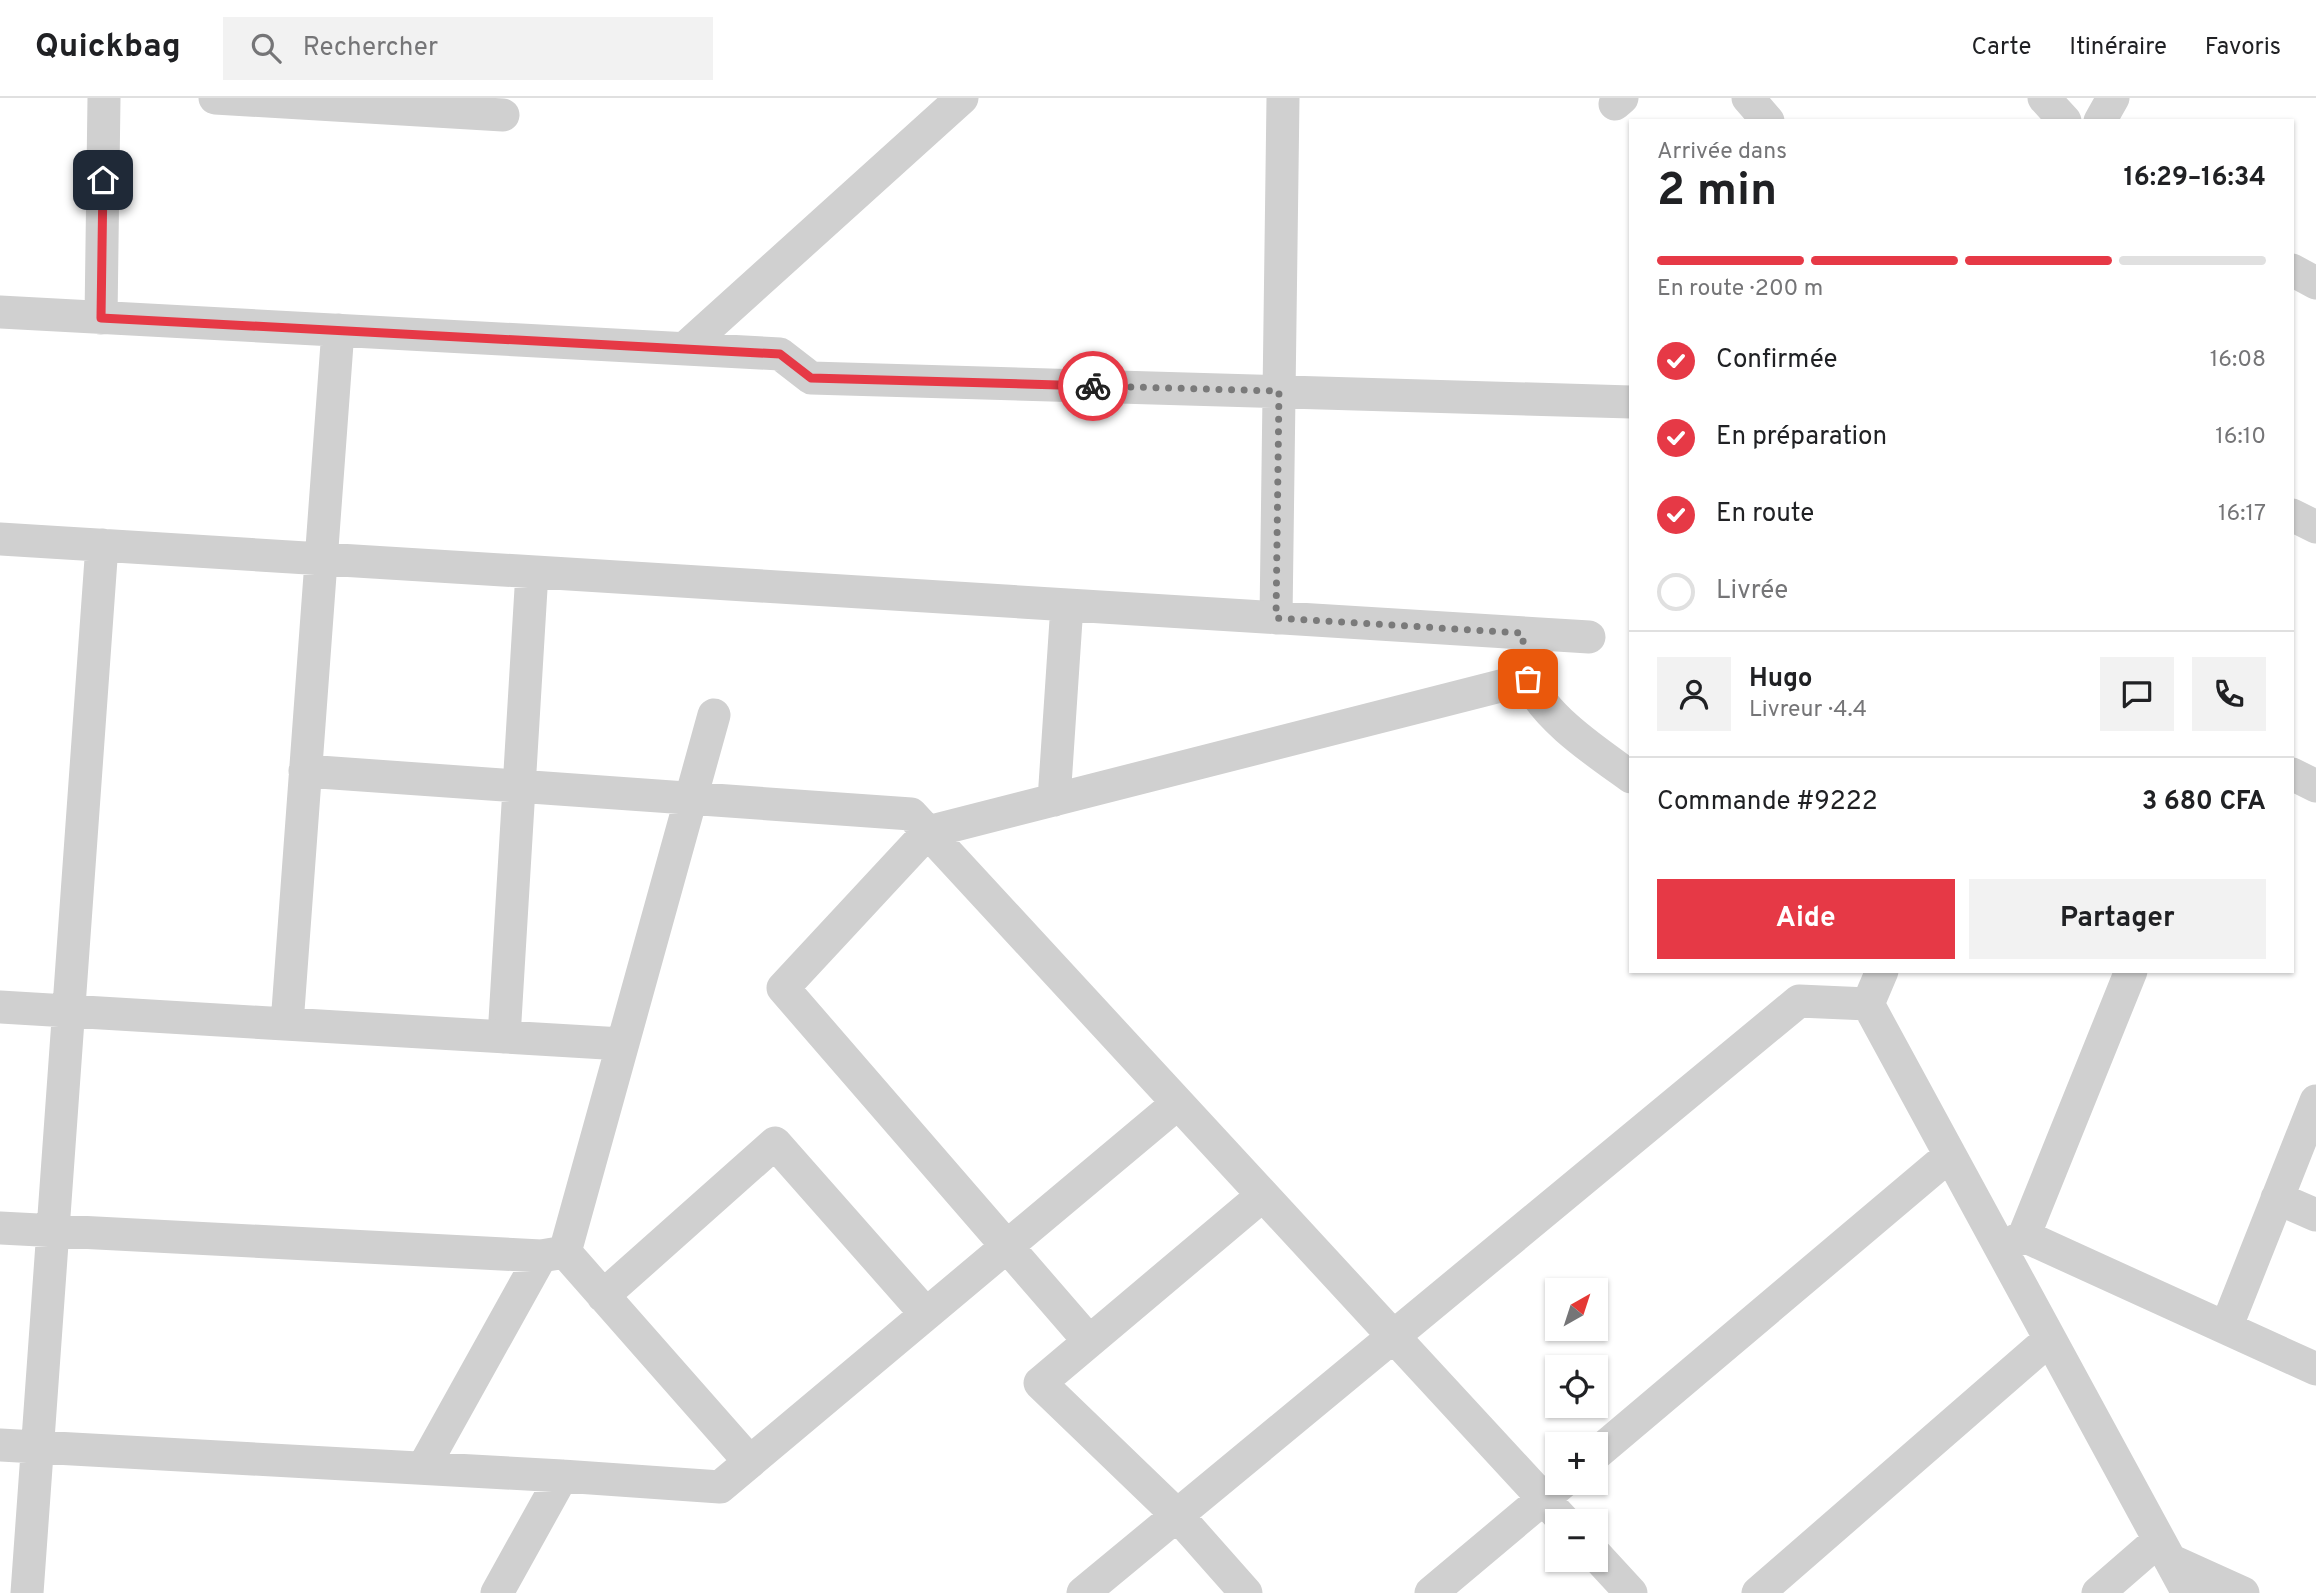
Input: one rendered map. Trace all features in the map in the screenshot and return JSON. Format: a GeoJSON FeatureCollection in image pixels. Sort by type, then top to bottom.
{"type":"FeatureCollection","features":[{"type":"Feature","properties":{"kind":"street"},"geometry":{"type":"LineString","coordinates":[[101,318],[104,98]]}},
{"type":"Feature","properties":{"kind":"street"},"geometry":{"type":"LineString","coordinates":[[215,98],[503,115]]}},
{"type":"Feature","properties":{"kind":"street"},"geometry":{"type":"LineString","coordinates":[[684,349],[962,98]]}},
{"type":"Feature","properties":{"kind":"street"},"geometry":{"type":"LineString","coordinates":[[1276,618],[1283,98]]}},
{"type":"Feature","properties":{"kind":"street"},"geometry":{"type":"LineString","coordinates":[[1748,98],[1766,119]]}},
{"type":"Feature","properties":{"kind":"street"},"geometry":{"type":"LineString","coordinates":[[2045,98],[2063,119]]}},
{"type":"Feature","properties":{"kind":"street"},"geometry":{"type":"LineString","coordinates":[[2101,119],[2113,98]]}},
{"type":"Feature","properties":{"kind":"street"},"geometry":{"type":"LineString","coordinates":[[2294,271],[2316,283]]}},
{"type":"Feature","properties":{"kind":"street"},"geometry":{"type":"LineString","coordinates":[[0,312],[780,354],[811,378],[1629,402]]}},
{"type":"Feature","properties":{"kind":"street"},"geometry":{"type":"LineString","coordinates":[[286,1024],[338,330]]}},
{"type":"Feature","properties":{"kind":"street"},"geometry":{"type":"LineString","coordinates":[[2294,516],[2316,527]]}},
{"type":"Feature","properties":{"kind":"street"},"geometry":{"type":"LineString","coordinates":[[0,539],[1589,638]]}},
{"type":"Feature","properties":{"kind":"street"},"geometry":{"type":"LineString","coordinates":[[27,1593],[102,545]]}},
{"type":"Feature","properties":{"kind":"street"},"geometry":{"type":"LineString","coordinates":[[504,1037],[532,572]]}},
{"type":"Feature","properties":{"kind":"street"},"geometry":{"type":"LineString","coordinates":[[1054,800],[1068,605]]}},
{"type":"Feature","properties":{"kind":"street"},"geometry":{"type":"LineString","coordinates":[[1522,633],[1528,679],[1549,712],[1629,776]]}},
{"type":"Feature","properties":{"kind":"street"},"geometry":{"type":"LineString","coordinates":[[1089,1341],[783,988],[928,832],[1528,679]]}},
{"type":"Feature","properties":{"kind":"street"},"geometry":{"type":"LineString","coordinates":[[423,1468],[553,1254],[622,1044],[714,715]]}},
{"type":"Feature","properties":{"kind":"street"},"geometry":{"type":"LineString","coordinates":[[305,771],[911,814],[1394,1337],[1557,1500],[1431,1593]]}},
{"type":"Feature","properties":{"kind":"street"},"geometry":{"type":"LineString","coordinates":[[2294,775],[2316,786]]}},
{"type":"Feature","properties":{"kind":"street"},"geometry":{"type":"LineString","coordinates":[[1868,1004],[1881,973]]}},
{"type":"Feature","properties":{"kind":"street"},"geometry":{"type":"LineString","coordinates":[[2013,1242],[2130,973]]}},
{"type":"Feature","properties":{"kind":"street"},"geometry":{"type":"LineString","coordinates":[[1083,1593],[1799,1001],[1868,1004]]}},
{"type":"Feature","properties":{"kind":"street"},"geometry":{"type":"LineString","coordinates":[[1868,1004],[1950,1155],[2013,1242],[2050,1339],[2188,1593]]}},
{"type":"Feature","properties":{"kind":"street"},"geometry":{"type":"LineString","coordinates":[[0,1007],[622,1044]]}},
{"type":"Feature","properties":{"kind":"street"},"geometry":{"type":"LineString","coordinates":[[2225,1328],[2316,1101]]}},
{"type":"Feature","properties":{"kind":"street"},"geometry":{"type":"LineString","coordinates":[[0,1445],[720,1487],[1178,1103]]}},
{"type":"Feature","properties":{"kind":"street"},"geometry":{"type":"LineString","coordinates":[[603,1296],[775,1143],[926,1314]]}},
{"type":"Feature","properties":{"kind":"street"},"geometry":{"type":"LineString","coordinates":[[1608,1444],[1950,1155]]}},
{"type":"Feature","properties":{"kind":"street"},"geometry":{"type":"LineString","coordinates":[[1246,1593],[1177,1516],[1040,1382],[1263,1195]]}},
{"type":"Feature","properties":{"kind":"street"},"geometry":{"type":"LineString","coordinates":[[2277,1198],[2316,1215]]}},
{"type":"Feature","properties":{"kind":"street"},"geometry":{"type":"LineString","coordinates":[[0,1228],[553,1254],[603,1296],[750,1462]]}},
{"type":"Feature","properties":{"kind":"street"},"geometry":{"type":"LineString","coordinates":[[2013,1242],[2225,1328],[2316,1369]]}},
{"type":"Feature","properties":{"kind":"street"},"geometry":{"type":"LineString","coordinates":[[1758,1593],[2050,1339]]}},
{"type":"Feature","properties":{"kind":"street"},"geometry":{"type":"LineString","coordinates":[[497,1593],[562,1476]]}},
{"type":"Feature","properties":{"kind":"street"},"geometry":{"type":"LineString","coordinates":[[2098,1593],[2164,1550]]}},
{"type":"Feature","properties":{"kind":"street"},"geometry":{"type":"LineString","coordinates":[[2164,1550],[2243,1593]]}},
{"type":"Feature","properties":{"kind":"street"},"geometry":{"type":"LineString","coordinates":[[1608,1568],[1631,1593]]}},
{"type":"Feature","properties":{"kind":"way so far"},"geometry":{"type":"LineString","coordinates":[[1093,386],[1279,391],[1276,618],[1522,633],[1528,679]]}},
{"type":"Feature","properties":{"kind":"route"},"geometry":{"type":"LineString","coordinates":[[103,180],[101,318],[780,354],[811,378],[1093,386]]}}]}
